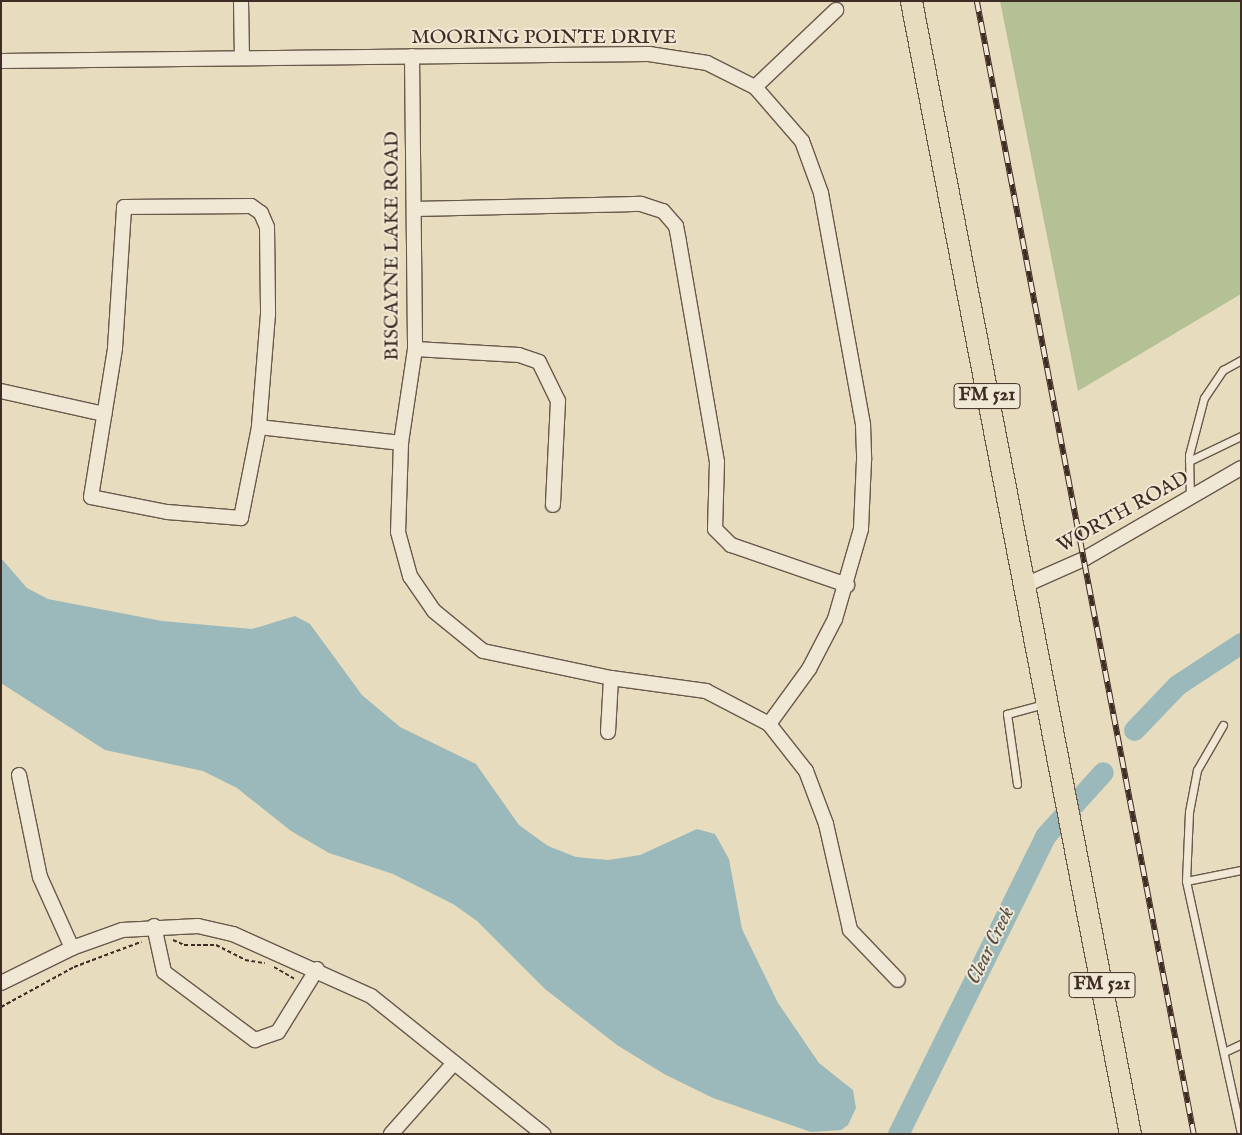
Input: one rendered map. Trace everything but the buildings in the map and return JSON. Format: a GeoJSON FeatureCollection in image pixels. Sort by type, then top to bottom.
{"type":"FeatureCollection","features":[{"type":"Feature","properties":{"kind":"main road","name":"FM 521"},"geometry":{"type":"LineString","coordinates":[[911,1],[1046,704],[1074,836],[1130,1134]]}},
{"type":"Feature","properties":{"kind":"street"},"geometry":{"type":"LineString","coordinates":[[242,1],[242,58]]}},
{"type":"Feature","properties":{"kind":"street"},"geometry":{"type":"LineString","coordinates":[[755,88],[836,10]]}},
{"type":"Feature","properties":{"kind":"street","name":"MOORING POINTE DRIVE"},"geometry":{"type":"LineString","coordinates":[[1,61],[649,54],[707,64],[755,88],[802,141],[821,192],[863,425],[862,514],[847,585],[823,646],[769,724]]}},
{"type":"Feature","properties":{"kind":"street","name":"BISCAYNE LAKE ROAD"},"geometry":{"type":"LineString","coordinates":[[412,56],[415,349],[401,443],[398,532],[410,576],[434,611],[483,650],[611,678],[706,692],[769,724],[806,771],[826,824],[850,930],[898,980]]}},
{"type":"Feature","properties":{"kind":"street"},"geometry":{"type":"LineString","coordinates":[[414,209],[641,204],[663,211],[676,226],[716,462],[715,529],[731,545],[847,585]]}},
{"type":"Feature","properties":{"kind":"street"},"geometry":{"type":"LineString","coordinates":[[252,206],[262,213],[267,227],[268,314],[259,427],[241,518],[166,512],[91,497],[104,414],[115,348],[124,207],[252,206]]}},
{"type":"Feature","properties":{"kind":"street"},"geometry":{"type":"LineString","coordinates":[[415,349],[519,355],[539,362],[558,401],[552,505]]}},
{"type":"Feature","properties":{"kind":"street"},"geometry":{"type":"LineString","coordinates":[[1,391],[104,414]]}},
{"type":"Feature","properties":{"kind":"street"},"geometry":{"type":"LineString","coordinates":[[259,427],[401,443]]}},
{"type":"Feature","properties":{"kind":"street","name":"WORTH ROAD"},"geometry":{"type":"LineString","coordinates":[[1023,586],[1084,559],[1241,468]]}},
{"type":"Feature","properties":{"kind":"street"},"geometry":{"type":"LineString","coordinates":[[608,732],[611,678]]}},
{"type":"Feature","properties":{"kind":"street"},"geometry":{"type":"LineString","coordinates":[[19,775],[40,877],[72,948]]}},
{"type":"Feature","properties":{"kind":"street"},"geometry":{"type":"LineString","coordinates":[[154,926],[164,972],[255,1040],[278,1032],[315,972]]}},
{"type":"Feature","properties":{"kind":"street"},"geometry":{"type":"LineString","coordinates":[[1,983],[72,948],[122,930],[154,926],[198,926],[233,934],[391,1009],[454,1063],[543,1134]]}},
{"type":"Feature","properties":{"kind":"street"},"geometry":{"type":"LineString","coordinates":[[392,1134],[454,1063]]}},
{"type":"Feature","properties":{"kind":"lane"},"geometry":{"type":"LineString","coordinates":[[1190,498],[1189,461],[1204,398],[1223,370],[1241,360]]}},
{"type":"Feature","properties":{"kind":"lane"},"geometry":{"type":"LineString","coordinates":[[1189,461],[1241,436]]}},
{"type":"Feature","properties":{"kind":"lane"},"geometry":{"type":"LineString","coordinates":[[1017,784],[1007,714],[1046,704]]}},
{"type":"Feature","properties":{"kind":"lane"},"geometry":{"type":"LineString","coordinates":[[1223,726],[1197,770],[1189,812],[1186,881],[1241,1134]]}},
{"type":"Feature","properties":{"kind":"lane"},"geometry":{"type":"LineString","coordinates":[[1186,881],[1241,870]]}},
{"type":"Feature","properties":{"kind":"lane"},"geometry":{"type":"LineString","coordinates":[[1224,1052],[1241,1044]]}},
{"type":"Feature","properties":{"kind":"path"},"geometry":{"type":"LineString","coordinates":[[1,1007],[74,967],[140,944],[154,926],[178,944],[216,945],[245,960],[272,965],[290,979],[315,972]]}},
{"type":"Feature","properties":{"kind":"green space"},"geometry":{"type":"Polygon","coordinates":[[[1000,1],[1241,1],[1241,294],[1078,391],[1000,1]]]}},
{"type":"Feature","properties":{"kind":"water"},"geometry":{"type":"Polygon","coordinates":[[[1,558],[27,588],[48,599],[162,621],[252,629],[295,616],[310,624],[362,695],[400,727],[476,764],[519,825],[548,846],[576,857],[608,860],[640,855],[697,829],[715,834],[729,859],[742,929],[778,1003],[819,1063],[853,1090],[856,1108],[848,1125],[841,1130],[811,1132],[713,1098],[664,1074],[617,1045],[545,989],[477,921],[453,904],[393,874],[329,853],[291,831],[237,788],[203,771],[105,750],[1,683],[1,558]]]}},
{"type":"Feature","properties":{"kind":"waterway","name":"Clear Creek"},"geometry":{"type":"LineString","coordinates":[[1134,730],[1177,685],[1241,643]]}},
{"type":"Feature","properties":{"kind":"waterway","name":"Clear Creek"},"geometry":{"type":"LineString","coordinates":[[898,1134],[1045,836],[1103,772]]}},
{"type":"Feature","properties":{"kind":"railway"},"geometry":{"type":"LineString","coordinates":[[977,1],[1194,1134]]}}]}
